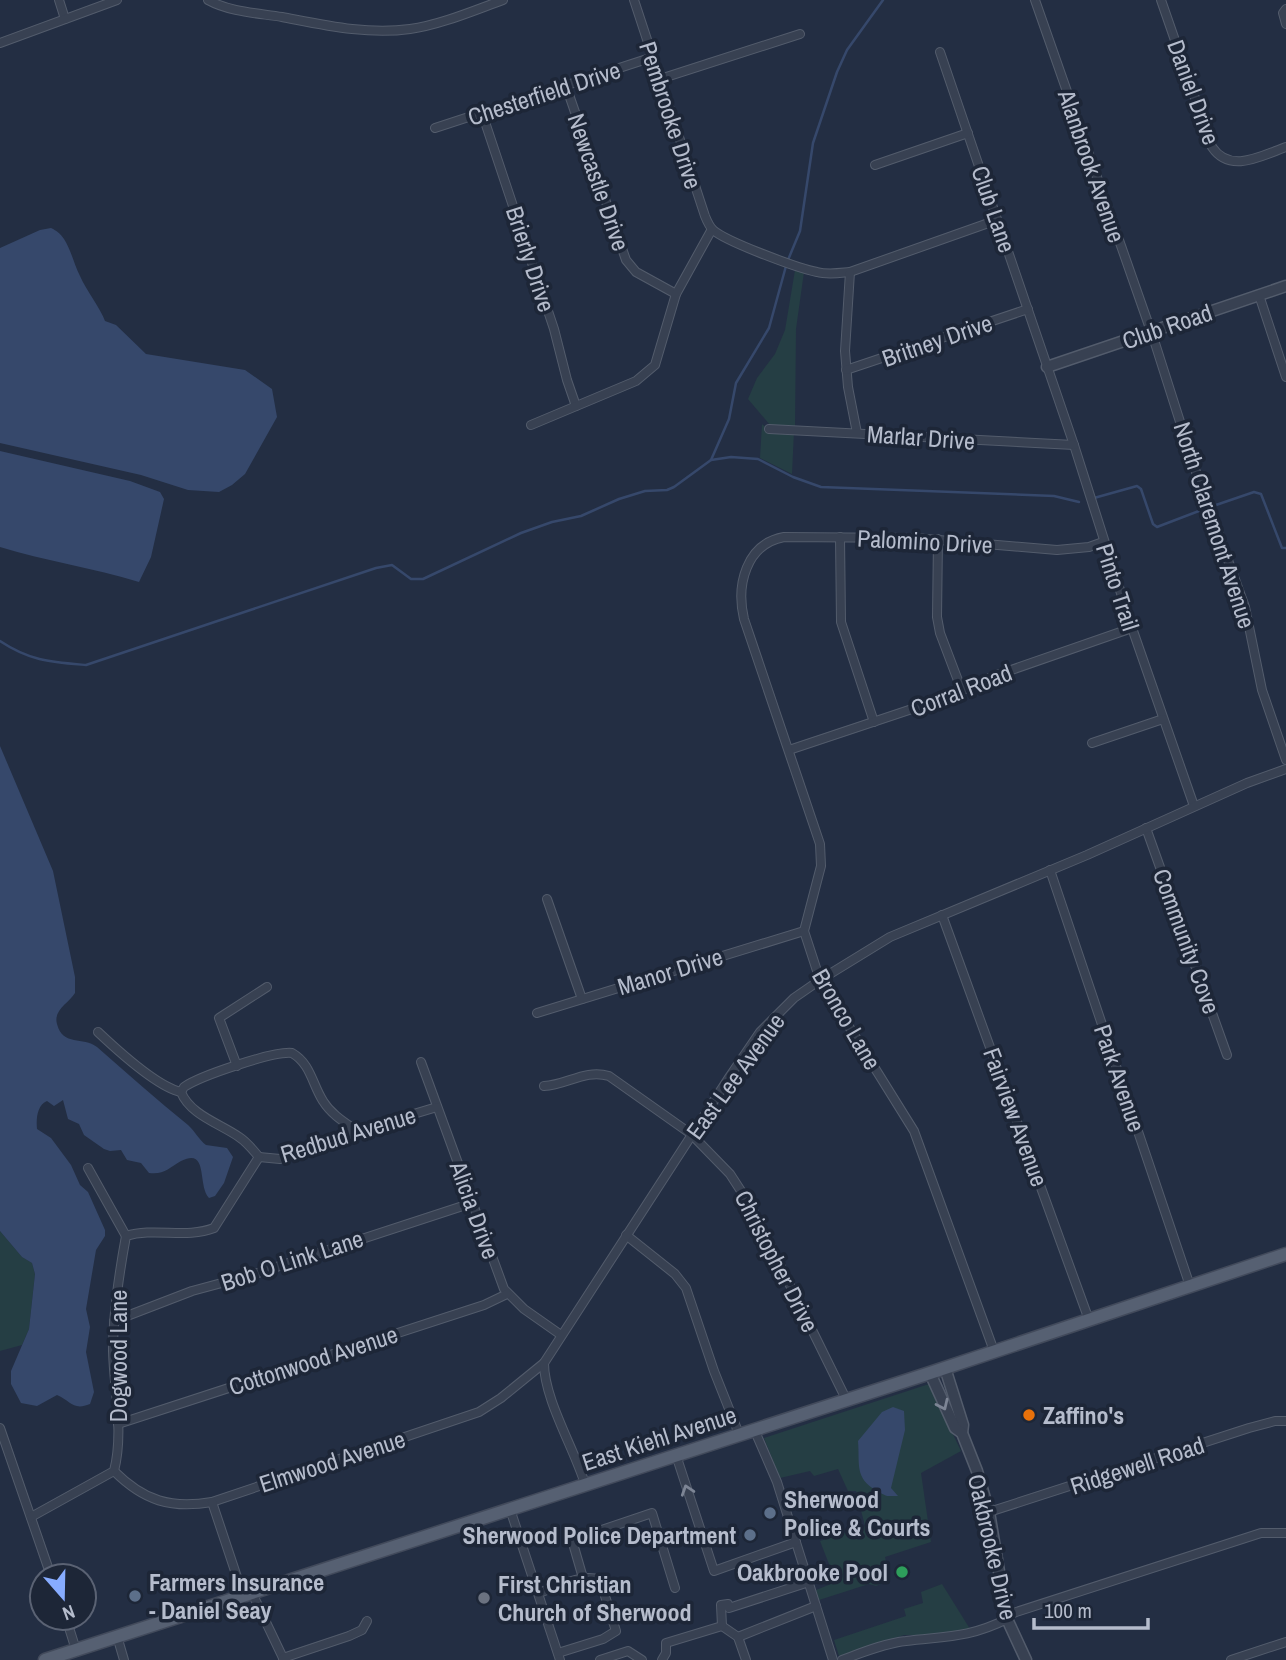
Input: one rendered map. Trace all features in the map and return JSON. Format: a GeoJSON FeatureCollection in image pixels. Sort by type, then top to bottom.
{"type":"FeatureCollection","features":[{"type":"Feature","properties":{"kind":"main road","name":"East Kiehl Avenue"},"geometry":{"type":"LineString","coordinates":[[45,1660],[930,1373],[1286,1254]]}},
{"type":"Feature","properties":{"kind":"street"},"geometry":{"type":"LineString","coordinates":[[58,0],[65,19]]}},
{"type":"Feature","properties":{"kind":"street"},"geometry":{"type":"LineString","coordinates":[[0,43],[117,0]]}},
{"type":"Feature","properties":{"kind":"street"},"geometry":{"type":"LineString","coordinates":[[208,0],[234,9],[347,29],[376,31],[412,29],[503,0]]}},
{"type":"Feature","properties":{"kind":"street","name":"Pembrooke Drive"},"geometry":{"type":"LineString","coordinates":[[634,0],[705,216],[712,229]]}},
{"type":"Feature","properties":{"kind":"street","name":"Alanbrook Avenue"},"geometry":{"type":"LineString","coordinates":[[1035,0],[1151,331]]}},
{"type":"Feature","properties":{"kind":"street","name":"Daniel Drive"},"geometry":{"type":"LineString","coordinates":[[1161,0],[1216,153],[1224,160],[1240,162],[1286,148]]}},
{"type":"Feature","properties":{"kind":"street"},"geometry":{"type":"LineString","coordinates":[[1286,9],[1283,13],[1286,24]]}},
{"type":"Feature","properties":{"kind":"street"},"geometry":{"type":"LineString","coordinates":[[660,79],[800,34]]}},
{"type":"Feature","properties":{"kind":"street","name":"Club Lane"},"geometry":{"type":"LineString","coordinates":[[940,52],[1047,366]]}},
{"type":"Feature","properties":{"kind":"street","name":"Chesterfield Drive"},"geometry":{"type":"LineString","coordinates":[[435,128],[653,57]]}},
{"type":"Feature","properties":{"kind":"street","name":"Newcastle Drive"},"geometry":{"type":"LineString","coordinates":[[566,86],[626,260],[636,272],[676,294]]}},
{"type":"Feature","properties":{"kind":"street","name":"Brierly Drive"},"geometry":{"type":"LineString","coordinates":[[482,113],[554,329],[566,380],[576,406]]}},
{"type":"Feature","properties":{"kind":"street"},"geometry":{"type":"LineString","coordinates":[[876,165],[968,133]]}},
{"type":"Feature","properties":{"kind":"street"},"geometry":{"type":"LineString","coordinates":[[531,425],[636,381],[652,370],[676,294],[712,229],[737,243],[791,264],[831,274],[850,271],[997,220]]}},
{"type":"Feature","properties":{"kind":"street"},"geometry":{"type":"LineString","coordinates":[[850,271],[845,351],[858,433]]}},
{"type":"Feature","properties":{"kind":"street","name":"Club Road"},"geometry":{"type":"LineString","coordinates":[[1047,366],[1286,286]]}},
{"type":"Feature","properties":{"kind":"street"},"geometry":{"type":"LineString","coordinates":[[1259,295],[1286,376]]}},
{"type":"Feature","properties":{"kind":"street","name":"Britney Drive"},"geometry":{"type":"LineString","coordinates":[[846,370],[1028,309]]}},
{"type":"Feature","properties":{"kind":"street","name":"North Claremont Avenue"},"geometry":{"type":"LineString","coordinates":[[1151,331],[1196,472],[1245,607],[1262,690],[1286,760]]}},
{"type":"Feature","properties":{"kind":"street","name":"Pinto Trail"},"geometry":{"type":"LineString","coordinates":[[1047,366],[1103,542],[1194,806]]}},
{"type":"Feature","properties":{"kind":"street","name":"Marlar Drive"},"geometry":{"type":"LineString","coordinates":[[769,429],[1074,445]]}},
{"type":"Feature","properties":{"kind":"street","name":"Palomino Drive"},"geometry":{"type":"LineString","coordinates":[[789,750],[742,612],[742,585],[752,557],[760,548],[774,539],[800,536],[938,539],[1057,550],[1089,547],[1103,542]]}},
{"type":"Feature","properties":{"kind":"street"},"geometry":{"type":"LineString","coordinates":[[840,537],[841,622],[874,722]]}},
{"type":"Feature","properties":{"kind":"street"},"geometry":{"type":"LineString","coordinates":[[938,539],[937,617],[943,643],[961,691]]}},
{"type":"Feature","properties":{"kind":"street","name":"Corral Road"},"geometry":{"type":"LineString","coordinates":[[789,750],[874,722],[961,691],[994,676],[1132,628]]}},
{"type":"Feature","properties":{"kind":"street"},"geometry":{"type":"LineString","coordinates":[[1092,743],[1163,719]]}},
{"type":"Feature","properties":{"kind":"street"},"geometry":{"type":"LineString","coordinates":[[789,750],[818,836],[821,856],[819,876],[804,931]]}},
{"type":"Feature","properties":{"kind":"street","name":"East Lee Avenue"},"geometry":{"type":"LineString","coordinates":[[544,1363],[760,1032],[794,999],[890,937],[1050,870],[1247,782],[1286,769]]}},
{"type":"Feature","properties":{"kind":"street","name":"Community Cove"},"geometry":{"type":"LineString","coordinates":[[1146,828],[1227,1055]]}},
{"type":"Feature","properties":{"kind":"street","name":"Park Avenue"},"geometry":{"type":"LineString","coordinates":[[1050,870],[1190,1286]]}},
{"type":"Feature","properties":{"kind":"street"},"geometry":{"type":"LineString","coordinates":[[547,899],[582,999]]}},
{"type":"Feature","properties":{"kind":"street","name":"Fairview Avenue"},"geometry":{"type":"LineString","coordinates":[[942,915],[1089,1320]]}},
{"type":"Feature","properties":{"kind":"street","name":"Bronco Lane"},"geometry":{"type":"LineString","coordinates":[[804,931],[820,980],[914,1131],[993,1351]]}},
{"type":"Feature","properties":{"kind":"street","name":"Manor Drive"},"geometry":{"type":"LineString","coordinates":[[537,1013],[804,931]]}},
{"type":"Feature","properties":{"kind":"street"},"geometry":{"type":"LineString","coordinates":[[237,1066],[219,1018],[267,988]]}},
{"type":"Feature","properties":{"kind":"street"},"geometry":{"type":"LineString","coordinates":[[88,1168],[126,1236],[139,1232],[198,1233],[214,1228],[259,1157],[240,1138],[199,1112],[181,1093],[156,1080],[98,1032]]}},
{"type":"Feature","properties":{"kind":"street"},"geometry":{"type":"LineString","coordinates":[[181,1093],[189,1084],[237,1066],[280,1053],[292,1053],[307,1066],[318,1093],[331,1111],[357,1131]]}},
{"type":"Feature","properties":{"kind":"street","name":"Alicia Drive"},"geometry":{"type":"LineString","coordinates":[[421,1062],[500,1281],[507,1294],[561,1335]]}},
{"type":"Feature","properties":{"kind":"street","name":"Christopher Drive"},"geometry":{"type":"LineString","coordinates":[[544,1086],[554,1086],[584,1074],[609,1076],[691,1134],[730,1174],[747,1198],[846,1399]]}},
{"type":"Feature","properties":{"kind":"street","name":"Redbud Avenue"},"geometry":{"type":"LineString","coordinates":[[259,1157],[280,1158],[437,1107]]}},
{"type":"Feature","properties":{"kind":"street","name":"Bob O Link Lane"},"geometry":{"type":"LineString","coordinates":[[114,1321],[192,1291],[255,1274],[472,1203]]}},
{"type":"Feature","properties":{"kind":"street"},"geometry":{"type":"LineString","coordinates":[[626,1235],[675,1274],[686,1288],[739,1434]]}},
{"type":"Feature","properties":{"kind":"street","name":"Dogwood Lane"},"geometry":{"type":"LineString","coordinates":[[114,1471],[118,1424],[114,1321],[126,1236]]}},
{"type":"Feature","properties":{"kind":"street","name":"Cottonwood Avenue"},"geometry":{"type":"LineString","coordinates":[[118,1424],[477,1307],[507,1294]]}},
{"type":"Feature","properties":{"kind":"street"},"geometry":{"type":"LineString","coordinates":[[544,1363],[546,1383],[585,1484]]}},
{"type":"Feature","properties":{"kind":"street","name":"Elmwood Avenue"},"geometry":{"type":"LineString","coordinates":[[114,1471],[133,1488],[155,1500],[192,1505],[212,1502],[344,1456],[466,1418],[491,1405],[544,1363]]}},
{"type":"Feature","properties":{"kind":"street","name":"Oakbrooke Drive"},"geometry":{"type":"LineString","coordinates":[[945,1368],[963,1424],[962,1433],[989,1512],[1007,1617],[1026,1660]]}},
{"type":"Feature","properties":{"kind":"street","name":"Oakbrooke Drive"},"geometry":{"type":"LineString","coordinates":[[930,1373],[954,1428],[962,1433]]}},
{"type":"Feature","properties":{"kind":"street","name":"Ridgewell Road"},"geometry":{"type":"LineString","coordinates":[[989,1512],[1249,1428],[1286,1421]]}},
{"type":"Feature","properties":{"kind":"street"},"geometry":{"type":"LineString","coordinates":[[0,1429],[46,1562]]}},
{"type":"Feature","properties":{"kind":"street"},"geometry":{"type":"LineString","coordinates":[[754,1429],[777,1482],[833,1660]]}},
{"type":"Feature","properties":{"kind":"street"},"geometry":{"type":"LineString","coordinates":[[676,1455],[714,1571],[796,1542]]}},
{"type":"Feature","properties":{"kind":"street"},"geometry":{"type":"LineString","coordinates":[[31,1517],[114,1471]]}},
{"type":"Feature","properties":{"kind":"street"},"geometry":{"type":"LineString","coordinates":[[212,1502],[248,1594],[283,1659],[349,1636],[362,1630],[367,1621]]}},
{"type":"Feature","properties":{"kind":"street"},"geometry":{"type":"LineString","coordinates":[[510,1509],[559,1657],[616,1631],[600,1580],[594,1577],[583,1578],[539,1593]]}},
{"type":"Feature","properties":{"kind":"street"},"geometry":{"type":"LineString","coordinates":[[583,1578],[572,1540],[652,1513],[675,1588]]}},
{"type":"Feature","properties":{"kind":"street"},"geometry":{"type":"LineString","coordinates":[[842,1660],[903,1641],[931,1640],[973,1633],[1007,1617],[1261,1533],[1286,1533]]}},
{"type":"Feature","properties":{"kind":"street"},"geometry":{"type":"LineString","coordinates":[[722,1626],[721,1605],[728,1604],[729,1608],[809,1582]]}},
{"type":"Feature","properties":{"kind":"street"},"geometry":{"type":"LineString","coordinates":[[738,1637],[817,1606]]}},
{"type":"Feature","properties":{"kind":"street"},"geometry":{"type":"LineString","coordinates":[[722,1626],[738,1637],[746,1660]]}},
{"type":"Feature","properties":{"kind":"street"},"geometry":{"type":"LineString","coordinates":[[662,1660],[666,1643],[722,1626]]}},
{"type":"Feature","properties":{"kind":"street"},"geometry":{"type":"LineString","coordinates":[[70,1632],[76,1650]]}},
{"type":"Feature","properties":{"kind":"street"},"geometry":{"type":"LineString","coordinates":[[117,1636],[124,1660]]}},
{"type":"Feature","properties":{"kind":"street"},"geometry":{"type":"LineString","coordinates":[[1231,1660],[1254,1657],[1286,1642]]}},
{"type":"Feature","properties":{"kind":"street"},"geometry":{"type":"LineString","coordinates":[[600,1660],[628,1651],[642,1660]]}},
{"type":"Feature","properties":{"kind":"green space"},"geometry":{"type":"Polygon","coordinates":[[[795,270],[804,272],[796,329],[795,426],[770,425],[748,399],[757,378],[775,354],[785,330],[795,270]]]}},
{"type":"Feature","properties":{"kind":"green space"},"geometry":{"type":"Polygon","coordinates":[[[762,424],[770,431],[794,431],[792,474],[760,458],[762,424]]]}},
{"type":"Feature","properties":{"kind":"green space"},"geometry":{"type":"Polygon","coordinates":[[[0,1231],[22,1257],[32,1263],[35,1274],[29,1329],[22,1345],[0,1351],[0,1231]]]}},
{"type":"Feature","properties":{"kind":"green space"},"geometry":{"type":"Polygon","coordinates":[[[929,1384],[961,1451],[921,1473],[931,1542],[885,1557],[890,1580],[819,1600],[816,1590],[836,1582],[820,1541],[865,1526],[856,1491],[848,1491],[838,1469],[814,1476],[810,1471],[780,1478],[764,1438],[929,1384]]]}},
{"type":"Feature","properties":{"kind":"green space"},"geometry":{"type":"Polygon","coordinates":[[[942,1584],[970,1629],[938,1635],[904,1635],[839,1656],[834,1640],[906,1616],[904,1609],[923,1603],[921,1592],[942,1584]]]}},
{"type":"Feature","properties":{"kind":"water"},"geometry":{"type":"Polygon","coordinates":[[[51,228],[64,239],[105,321],[116,325],[146,354],[245,370],[272,389],[277,417],[245,474],[232,485],[219,492],[188,490],[141,475],[0,443],[0,248],[40,230],[51,228]]]}},
{"type":"Feature","properties":{"kind":"water"},"geometry":{"type":"Polygon","coordinates":[[[0,451],[130,481],[160,492],[164,499],[151,557],[139,582],[0,547],[0,451]]]}},
{"type":"Feature","properties":{"kind":"water"},"geometry":{"type":"Polygon","coordinates":[[[0,746],[53,871],[75,977],[75,993],[57,1015],[60,1031],[64,1036],[97,1047],[188,1125],[201,1141],[206,1145],[227,1148],[233,1157],[224,1183],[215,1196],[209,1198],[196,1159],[181,1161],[163,1172],[149,1173],[141,1163],[127,1160],[121,1150],[104,1149],[84,1135],[79,1124],[68,1119],[63,1100],[54,1106],[47,1101],[39,1109],[37,1129],[51,1138],[71,1165],[80,1185],[88,1192],[105,1230],[105,1236],[96,1250],[86,1309],[90,1327],[86,1352],[94,1392],[90,1404],[84,1406],[76,1406],[57,1395],[37,1406],[21,1403],[11,1384],[11,1371],[29,1329],[35,1274],[32,1263],[22,1257],[0,1231],[0,746]]]}},
{"type":"Feature","properties":{"kind":"water"},"geometry":{"type":"Polygon","coordinates":[[[893,1407],[904,1411],[905,1430],[891,1488],[898,1496],[885,1495],[870,1486],[861,1476],[859,1464],[858,1441],[882,1412],[893,1407]]]}},
{"type":"Feature","properties":{"kind":"waterway"},"geometry":{"type":"LineString","coordinates":[[788,260],[800,231],[813,143],[837,72],[847,50],[883,0]]}},
{"type":"Feature","properties":{"kind":"waterway"},"geometry":{"type":"LineString","coordinates":[[0,641],[21,653],[41,659],[86,665],[376,568],[392,565],[411,579],[423,579],[521,533],[552,522],[581,516],[645,491],[674,487],[711,460],[729,419],[736,383],[769,328],[786,266]]}},
{"type":"Feature","properties":{"kind":"waterway"},"geometry":{"type":"LineString","coordinates":[[711,460],[731,457],[758,459],[793,477],[821,487],[1054,496],[1079,502]]}},
{"type":"Feature","properties":{"kind":"waterway"},"geometry":{"type":"LineString","coordinates":[[1094,498],[1137,486],[1141,489],[1153,524],[1157,527],[1204,509]]}},
{"type":"Feature","properties":{"kind":"waterway"},"geometry":{"type":"LineString","coordinates":[[1216,505],[1254,492],[1261,494],[1282,548],[1286,548]]}},
{"type":"Feature","properties":{"kind":"place","name":"Zaffino's"},"geometry":{"type":"Point","coordinates":[1029,1415]}},
{"type":"Feature","properties":{"kind":"place","name":"Sherwood Police & Courts"},"geometry":{"type":"Point","coordinates":[770,1513]}},
{"type":"Feature","properties":{"kind":"place","name":"Sherwood Police Department"},"geometry":{"type":"Point","coordinates":[750,1535]}},
{"type":"Feature","properties":{"kind":"place","name":"Oakbrooke Pool"},"geometry":{"type":"Point","coordinates":[902,1572]}},
{"type":"Feature","properties":{"kind":"place","name":"Farmers Insurance - Daniel Seay"},"geometry":{"type":"Point","coordinates":[135,1596]}},
{"type":"Feature","properties":{"kind":"place","name":"First Christian Church of Sherwood"},"geometry":{"type":"Point","coordinates":[484,1598]}}]}
